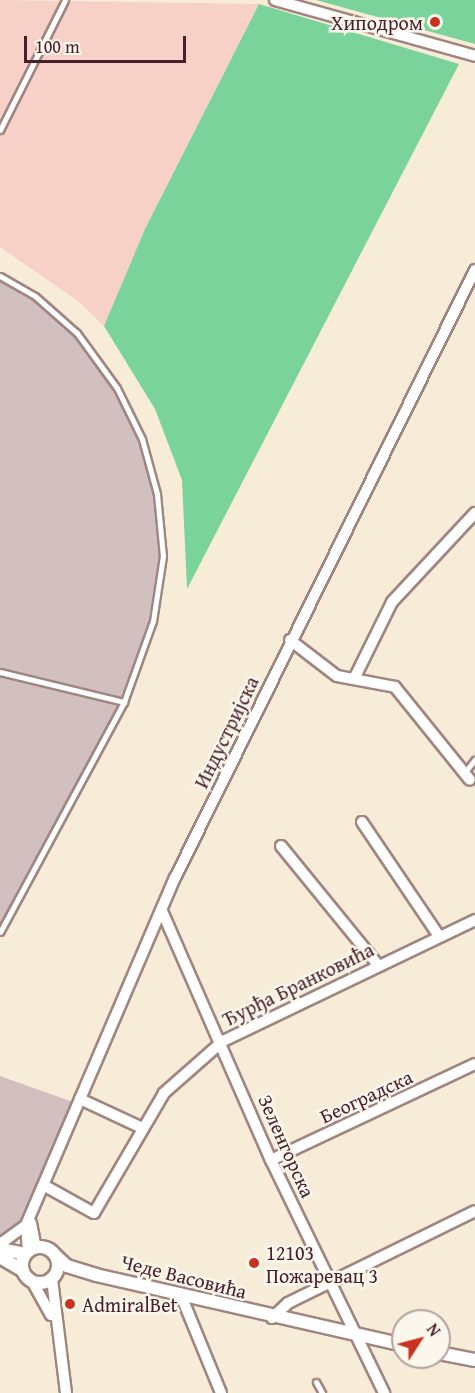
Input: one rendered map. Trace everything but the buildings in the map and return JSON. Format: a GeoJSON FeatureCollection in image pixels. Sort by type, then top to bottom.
{"type":"FeatureCollection","features":[{"type":"Feature","properties":{"kind":"street"},"geometry":{"type":"LineString","coordinates":[[275,0],[475,56]]}},
{"type":"Feature","properties":{"kind":"street","name":"Индустријска"},"geometry":{"type":"LineString","coordinates":[[29,1222],[162,910],[290,640],[475,270]]}},
{"type":"Feature","properties":{"kind":"street"},"geometry":{"type":"LineString","coordinates":[[354,680],[392,602],[475,513]]}},
{"type":"Feature","properties":{"kind":"street"},"geometry":{"type":"LineString","coordinates":[[290,640],[337,676],[395,687],[470,777],[475,792]]}},
{"type":"Feature","properties":{"kind":"street"},"geometry":{"type":"LineString","coordinates":[[362,822],[439,936]]}},
{"type":"Feature","properties":{"kind":"street"},"geometry":{"type":"LineString","coordinates":[[281,846],[378,965]]}},
{"type":"Feature","properties":{"kind":"street","name":"Зеленгорска"},"geometry":{"type":"LineString","coordinates":[[162,910],[223,1041],[272,1160],[384,1393]]}},
{"type":"Feature","properties":{"kind":"street","name":"Ђурђа Бранковића"},"geometry":{"type":"LineString","coordinates":[[45,1186],[94,1213],[140,1127],[181,1074],[223,1041],[475,920]]}},
{"type":"Feature","properties":{"kind":"street","name":"Београдска"},"geometry":{"type":"LineString","coordinates":[[272,1160],[475,1064]]}},
{"type":"Feature","properties":{"kind":"street"},"geometry":{"type":"LineString","coordinates":[[80,1099],[140,1127]]}},
{"type":"Feature","properties":{"kind":"street"},"geometry":{"type":"LineString","coordinates":[[272,1318],[329,1282],[475,1211]]}},
{"type":"Feature","properties":{"kind":"street"},"geometry":{"type":"LineString","coordinates":[[0,1244],[29,1222]]}},
{"type":"Feature","properties":{"kind":"street"},"geometry":{"type":"LineString","coordinates":[[23,1271],[30,1251],[29,1222]]}},
{"type":"Feature","properties":{"kind":"street","name":"Чеде Васовића"},"geometry":{"type":"LineString","coordinates":[[0,1249],[55,1255],[96,1275],[180,1293],[272,1318],[391,1342]]}},
{"type":"Feature","properties":{"kind":"street"},"geometry":{"type":"LineString","coordinates":[[55,1255],[53,1277],[55,1327],[66,1393]]}},
{"type":"Feature","properties":{"kind":"street"},"geometry":{"type":"LineString","coordinates":[[0,1257],[23,1271],[32,1281],[55,1327]]}},
{"type":"Feature","properties":{"kind":"street","name":"Чеде Васовића"},"geometry":{"type":"LineString","coordinates":[[32,1281],[53,1277],[96,1275]]}},
{"type":"Feature","properties":{"kind":"street"},"geometry":{"type":"LineString","coordinates":[[180,1293],[221,1393]]}},
{"type":"Feature","properties":{"kind":"street"},"geometry":{"type":"LineString","coordinates":[[451,1355],[475,1360]]}},
{"type":"Feature","properties":{"kind":"lane"},"geometry":{"type":"LineString","coordinates":[[0,130],[65,0]]}},
{"type":"Feature","properties":{"kind":"lane"},"geometry":{"type":"LineString","coordinates":[[0,276],[35,296],[77,333],[117,388],[142,439],[157,494],[162,555],[153,621],[124,702],[0,932]]}},
{"type":"Feature","properties":{"kind":"lane"},"geometry":{"type":"LineString","coordinates":[[0,672],[124,702]]}},
{"type":"Feature","properties":{"kind":"lane"},"geometry":{"type":"LineString","coordinates":[[470,777],[475,759]]}},
{"type":"Feature","properties":{"kind":"lane"},"geometry":{"type":"LineString","coordinates":[[316,1382],[322,1393]]}},
{"type":"Feature","properties":{"kind":"shaded area"},"geometry":{"type":"Polygon","coordinates":[[[0,0],[259,4],[145,229],[104,326],[78,301],[0,247],[0,0]]]}},
{"type":"Feature","properties":{"kind":"shaded area"},"geometry":{"type":"Polygon","coordinates":[[[0,276],[35,296],[77,333],[117,388],[142,439],[157,494],[163,556],[153,621],[124,702],[0,932],[0,276]]]}},
{"type":"Feature","properties":{"kind":"shaded area"},"geometry":{"type":"Polygon","coordinates":[[[0,1076],[73,1102],[26,1216],[0,1238],[0,1076]]]}},
{"type":"Feature","properties":{"kind":"green space","name":"Хиподром"},"geometry":{"type":"Polygon","coordinates":[[[316,0],[475,0],[475,44],[316,0]]]}},
{"type":"Feature","properties":{"kind":"green space"},"geometry":{"type":"Polygon","coordinates":[[[259,4],[459,64],[187,589],[182,480],[155,409],[104,326],[145,229],[259,4]]]}},
{"type":"Feature","properties":{"kind":"place","name":"Хиподром"},"geometry":{"type":"Point","coordinates":[435,22]}},
{"type":"Feature","properties":{"kind":"place","name":"12103 Пожаревац 3"},"geometry":{"type":"Point","coordinates":[254,1263]}},
{"type":"Feature","properties":{"kind":"place","name":"AdmiralBet"},"geometry":{"type":"Point","coordinates":[70,1304]}}]}
